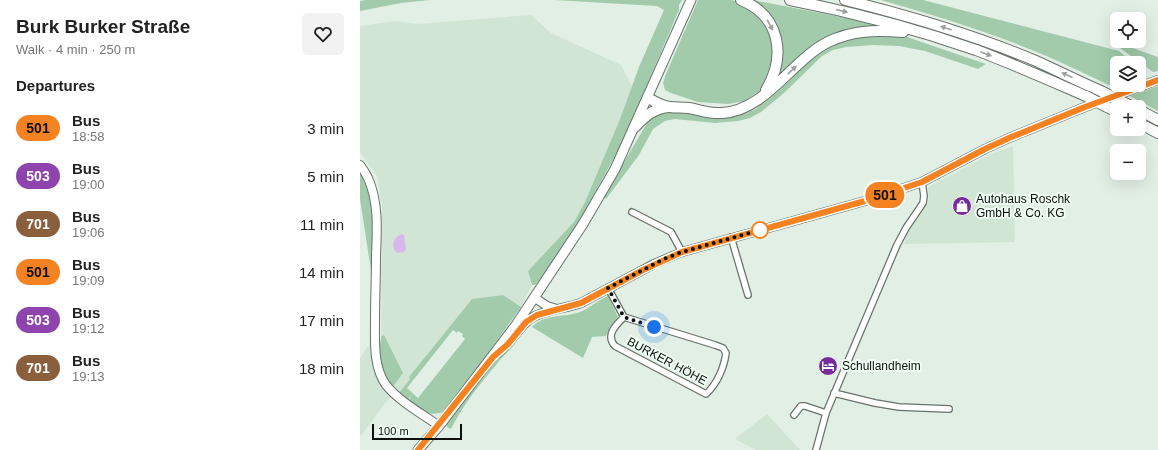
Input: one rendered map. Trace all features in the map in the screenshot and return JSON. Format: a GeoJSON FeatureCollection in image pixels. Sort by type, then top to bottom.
{"type":"FeatureCollection","features":[{"type":"Feature","properties":{"kind":"highway"},"geometry":{"type":"LineString","coordinates":[[742,0],[756,8],[765,18],[777,42],[778,56],[776,69],[771,82],[763,95]]}},
{"type":"Feature","properties":{"kind":"highway"},"geometry":{"type":"LineString","coordinates":[[790,0],[858,15],[976,50],[1086,96],[1110,108]]}},
{"type":"Feature","properties":{"kind":"highway"},"geometry":{"type":"LineString","coordinates":[[845,0],[905,16],[976,39],[1036,61],[1119,100]]}},
{"type":"Feature","properties":{"kind":"highway"},"geometry":{"type":"LineString","coordinates":[[649,95],[688,108],[714,113],[727,113],[746,108],[779,83],[813,51],[837,38],[855,32],[875,30],[922,33]]}},
{"type":"Feature","properties":{"kind":"highway"},"geometry":{"type":"LineString","coordinates":[[649,95],[670,107]]}},
{"type":"Feature","properties":{"kind":"highway"},"geometry":{"type":"LineString","coordinates":[[635,127],[648,114],[653,112],[670,107],[688,108]]}},
{"type":"Feature","properties":{"kind":"highway"},"geometry":{"type":"LineString","coordinates":[[1146,114],[1158,120]]}},
{"type":"Feature","properties":{"kind":"highway"},"geometry":{"type":"LineString","coordinates":[[1146,127],[1158,133]]}},
{"type":"Feature","properties":{"kind":"main road"},"geometry":{"type":"LineString","coordinates":[[418,450],[439,426],[493,357],[535,298],[612,175],[635,127],[691,0]]}},
{"type":"Feature","properties":{"kind":"street"},"geometry":{"type":"LineString","coordinates":[[493,357],[508,344],[531,318],[543,312],[558,310],[581,303],[666,258],[731,237],[865,201],[922,182],[1002,141],[1129,90],[1158,80]]}},
{"type":"Feature","properties":{"kind":"street"},"geometry":{"type":"LineString","coordinates":[[360,165],[368,178],[376,210],[377,236],[375,339],[376,359],[379,372],[393,392],[439,426]]}},
{"type":"Feature","properties":{"kind":"street"},"geometry":{"type":"LineString","coordinates":[[816,450],[826,413],[897,245],[906,228],[923,203],[924,196],[922,182]]}},
{"type":"Feature","properties":{"kind":"street"},"geometry":{"type":"LineString","coordinates":[[632,212],[671,232],[682,252]]}},
{"type":"Feature","properties":{"kind":"street"},"geometry":{"type":"LineString","coordinates":[[731,237],[748,295]]}},
{"type":"Feature","properties":{"kind":"street"},"geometry":{"type":"LineString","coordinates":[[608,288],[624,317]]}},
{"type":"Feature","properties":{"kind":"street"},"geometry":{"type":"LineString","coordinates":[[535,298],[547,306],[558,310]]}},
{"type":"Feature","properties":{"kind":"street","name":"BURKER HÖHE"},"geometry":{"type":"LineString","coordinates":[[624,317],[722,348],[726,353],[725,362],[714,387],[706,394],[615,346],[612,342],[612,331],[616,324],[624,317]]}},
{"type":"Feature","properties":{"kind":"street"},"geometry":{"type":"LineString","coordinates":[[834,393],[899,407],[949,410]]}},
{"type":"Feature","properties":{"kind":"street"},"geometry":{"type":"LineString","coordinates":[[794,416],[796,411],[801,406],[826,413]]}},
{"type":"Feature","properties":{"kind":"shaded area"},"geometry":{"type":"Polygon","coordinates":[[[531,15],[551,33],[621,65],[632,86],[620,119],[585,202],[574,222],[528,271],[532,285],[521,307],[503,295],[472,299],[409,377],[410,379],[398,394],[386,379],[379,353],[381,344],[382,205],[377,176],[360,152],[360,26],[395,21],[418,24],[531,15]]]}},
{"type":"Feature","properties":{"kind":"shaded area"},"geometry":{"type":"Polygon","coordinates":[[[1013,146],[1015,242],[904,244],[907,233],[929,200],[928,187],[991,154],[1013,146]]]}},
{"type":"Feature","properties":{"kind":"shaded area"},"geometry":{"type":"Polygon","coordinates":[[[402,234],[404,235],[406,249],[404,252],[397,253],[393,245],[396,237],[402,234]]]}},
{"type":"Feature","properties":{"kind":"shaded area"},"geometry":{"type":"Polygon","coordinates":[[[372,340],[372,358],[375,373],[382,385],[392,396],[385,403],[360,437],[360,358],[372,340]]]}},
{"type":"Feature","properties":{"kind":"shaded area"},"geometry":{"type":"Polygon","coordinates":[[[767,414],[800,450],[756,450],[735,439],[767,414]]]}},
{"type":"Feature","properties":{"kind":"green space"},"geometry":{"type":"Polygon","coordinates":[[[430,0],[401,3],[360,11],[360,1],[430,0]]]}},
{"type":"Feature","properties":{"kind":"green space"},"geometry":{"type":"Polygon","coordinates":[[[554,0],[682,0],[629,127],[615,156],[576,227],[543,277],[535,285],[532,285],[528,271],[574,222],[585,202],[620,119],[639,67],[664,10],[657,6],[554,0]]]}},
{"type":"Feature","properties":{"kind":"green space"},"geometry":{"type":"Polygon","coordinates":[[[698,0],[732,0],[741,3],[764,19],[772,32],[776,61],[763,88],[745,101],[728,104],[698,102],[665,90],[663,83],[666,74],[698,0]]]}},
{"type":"Feature","properties":{"kind":"green space"},"geometry":{"type":"Polygon","coordinates":[[[753,0],[856,20],[873,25],[871,27],[853,29],[777,82],[781,53],[753,0]]]}},
{"type":"Feature","properties":{"kind":"green space"},"geometry":{"type":"Polygon","coordinates":[[[881,0],[923,0],[1119,51],[1125,56],[1110,56],[1110,86],[1060,62],[994,35],[881,0]]]}},
{"type":"Feature","properties":{"kind":"green space"},"geometry":{"type":"Polygon","coordinates":[[[901,35],[986,64],[978,69],[925,51],[899,46],[873,45],[846,47],[833,50],[822,56],[784,93],[761,112],[750,118],[738,121],[715,123],[675,119],[665,121],[653,129],[639,155],[606,199],[604,196],[650,118],[672,109],[725,118],[747,113],[756,109],[808,61],[828,46],[851,37],[901,35]]]}},
{"type":"Feature","properties":{"kind":"green space"},"geometry":{"type":"Polygon","coordinates":[[[1120,48],[1132,48],[1158,57],[1158,71],[1153,72],[1146,67],[1146,56],[1131,56],[1120,48]]]}},
{"type":"Feature","properties":{"kind":"green space"},"geometry":{"type":"Polygon","coordinates":[[[1158,86],[1158,111],[1146,105],[1146,100],[1137,100],[1130,96],[1146,92],[1146,90],[1158,86]]]}},
{"type":"Feature","properties":{"kind":"green space"},"geometry":{"type":"Polygon","coordinates":[[[360,166],[373,197],[375,296],[360,199],[360,166]]]}},
{"type":"Feature","properties":{"kind":"green space"},"geometry":{"type":"Polygon","coordinates":[[[503,295],[521,307],[443,412],[433,414],[424,412],[408,402],[412,394],[407,401],[398,394],[410,379],[409,377],[472,299],[503,295]],[[453,330],[407,388],[418,398],[465,339],[462,336],[463,334],[458,331],[457,333],[453,330]]]}},
{"type":"Feature","properties":{"kind":"green space"},"geometry":{"type":"Polygon","coordinates":[[[608,296],[618,317],[606,336],[592,337],[583,358],[532,327],[549,318],[580,312],[608,296]]]}},
{"type":"Feature","properties":{"kind":"green space"},"geometry":{"type":"Polygon","coordinates":[[[520,333],[513,346],[483,380],[451,429],[447,427],[446,424],[498,358],[520,333]]]}},
{"type":"Feature","properties":{"kind":"green space"},"geometry":{"type":"Polygon","coordinates":[[[384,335],[403,373],[394,385],[391,385],[386,378],[379,361],[381,337],[384,335]]]}},
{"type":"Feature","properties":{"kind":"bus line","name":"501"},"geometry":{"type":"LineString","coordinates":[[418,450],[439,426],[493,357],[508,344],[526,322],[543,312],[572,307],[666,258],[682,252],[731,237],[865,201],[922,182],[1009,138],[1085,107],[1158,80]]}},
{"type":"Feature","properties":{"kind":"place","name":"Autohaus Roschk GmbH & Co. KG"},"geometry":{"type":"Point","coordinates":[962,206]}},
{"type":"Feature","properties":{"kind":"place","name":"Schullandheim"},"geometry":{"type":"Point","coordinates":[828,366]}},
{"type":"Feature","properties":{"kind":"route"},"geometry":{"type":"LineString","coordinates":[[654,327],[624,317],[608,288],[666,258],[731,237],[760,230]]}}]}
